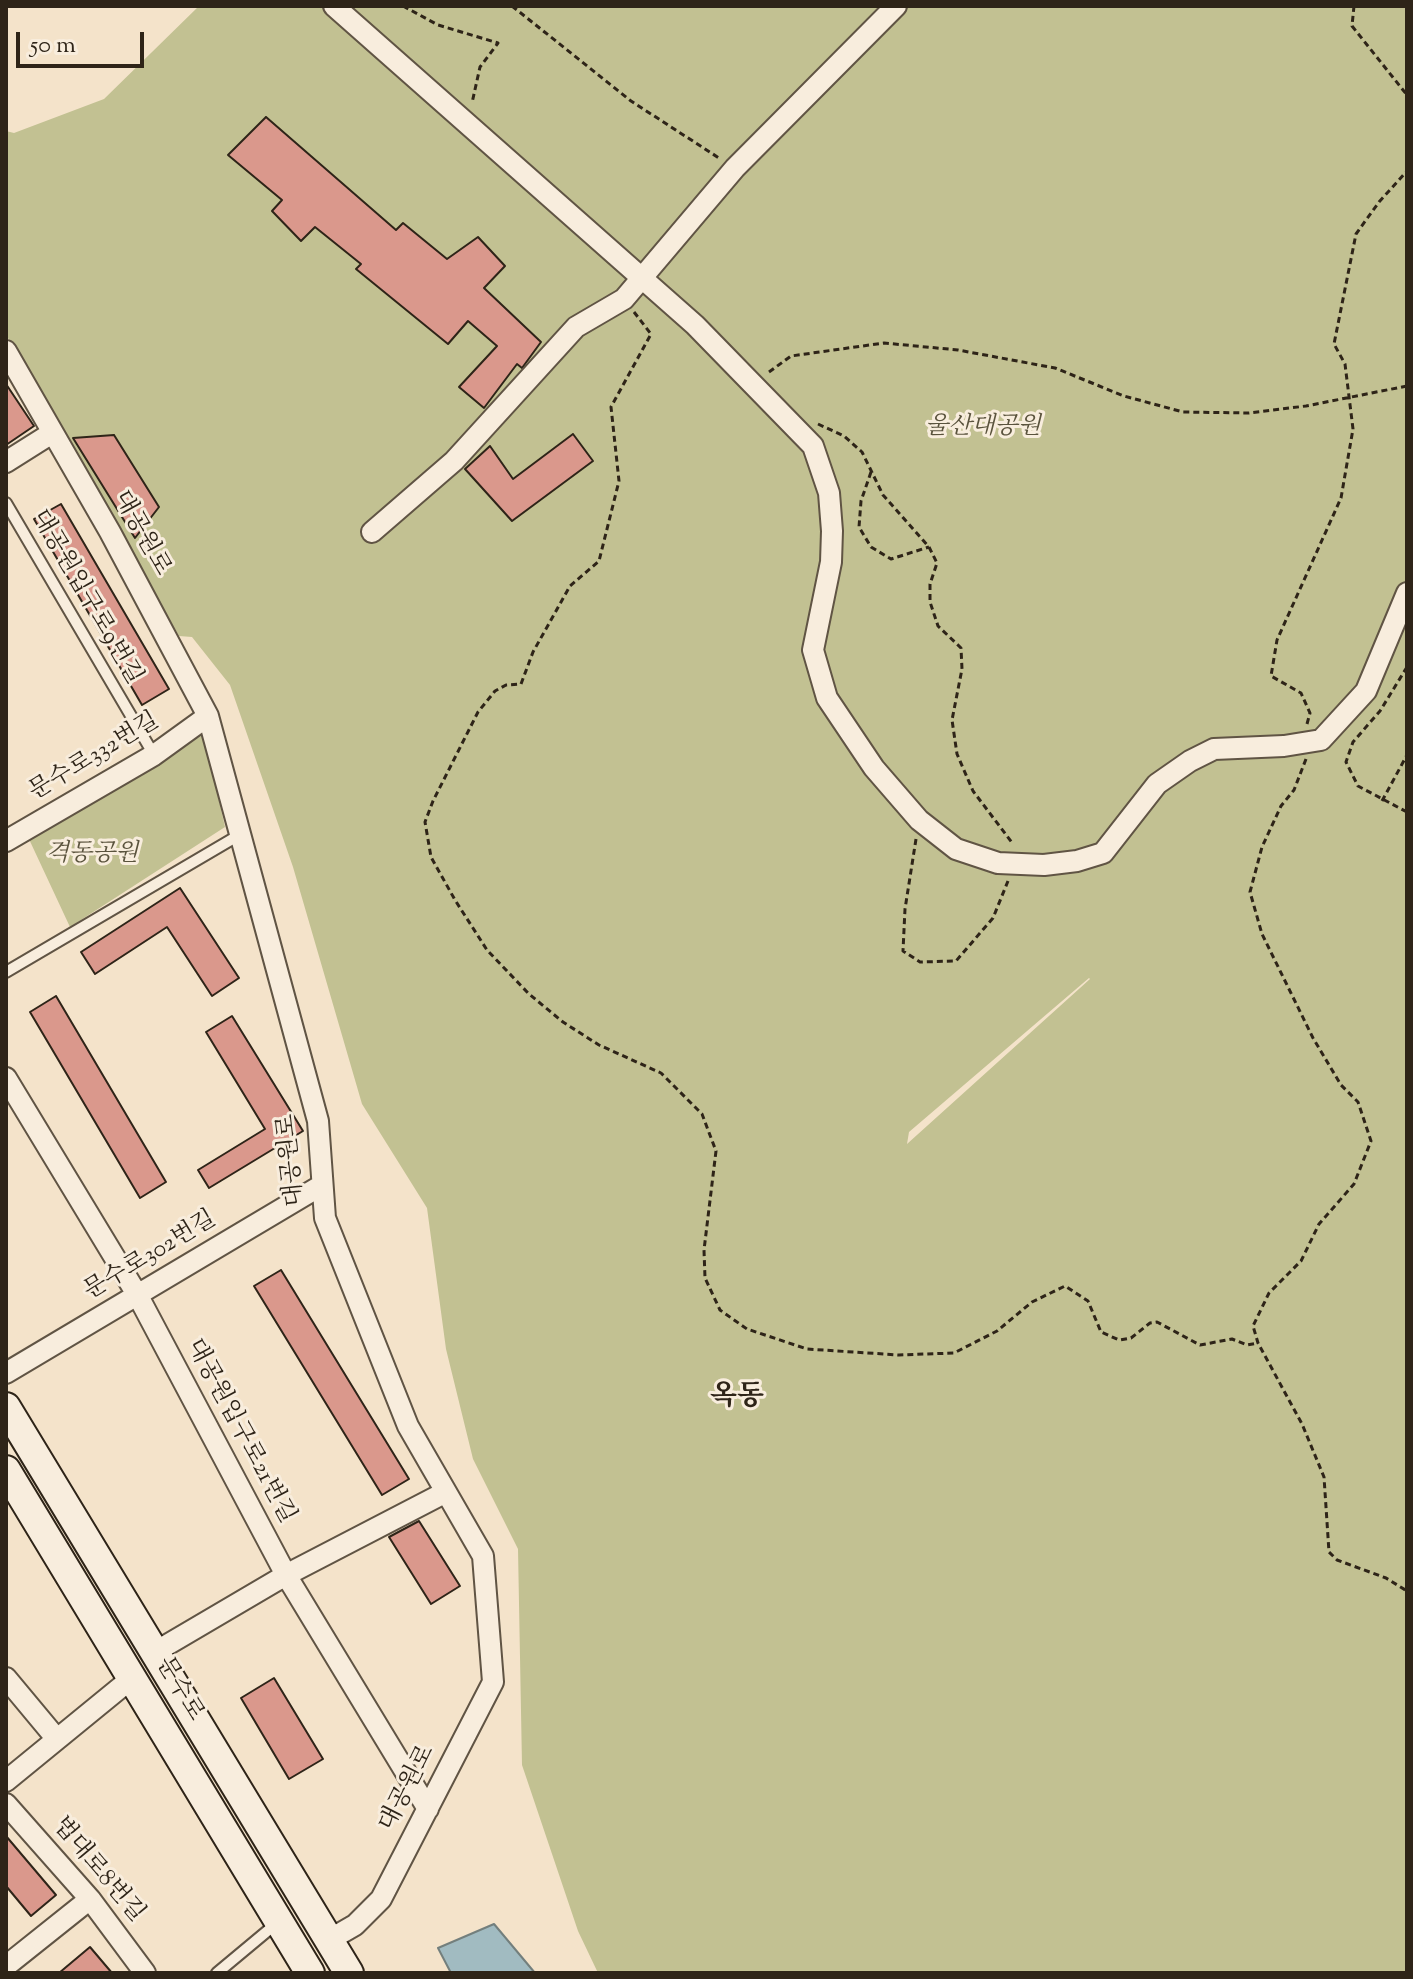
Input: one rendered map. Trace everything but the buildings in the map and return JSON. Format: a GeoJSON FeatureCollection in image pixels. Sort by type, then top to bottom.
{"type":"FeatureCollection","features":[{"type":"Feature","properties":{"kind":"main road","name":"문수로"},"geometry":{"type":"LineString","coordinates":[[6,1407],[349,1973]]}},
{"type":"Feature","properties":{"kind":"main road","name":"문수로"},"geometry":{"type":"LineString","coordinates":[[6,1470],[310,1973]]}},
{"type":"Feature","properties":{"kind":"street"},"geometry":{"type":"LineString","coordinates":[[334,6],[468,122],[638,279],[695,325],[813,446],[829,493],[831,562],[813,650],[827,698],[874,768],[919,820],[956,849],[998,863],[1077,861],[1103,853],[1157,784],[1214,749],[1321,740],[1366,691],[1407,593]]}},
{"type":"Feature","properties":{"kind":"street"},"geometry":{"type":"LineString","coordinates":[[372,532],[454,461],[576,327],[624,299],[735,168],[896,6]]}},
{"type":"Feature","properties":{"kind":"street","name":"대공원로"},"geometry":{"type":"LineString","coordinates":[[6,351],[110,532],[208,716],[318,1121],[325,1218],[408,1426],[483,1556],[493,1682],[381,1899],[355,1925],[329,1940]]}},
{"type":"Feature","properties":{"kind":"street"},"geometry":{"type":"LineString","coordinates":[[6,462],[52,433]]}},
{"type":"Feature","properties":{"kind":"street","name":"문수로332번길"},"geometry":{"type":"LineString","coordinates":[[6,841],[154,755],[208,716]]}},
{"type":"Feature","properties":{"kind":"street","name":"대공원입구로21번길"},"geometry":{"type":"LineString","coordinates":[[6,1078],[138,1296],[286,1575],[428,1809]]}},
{"type":"Feature","properties":{"kind":"street","name":"문수로302번길"},"geometry":{"type":"LineString","coordinates":[[6,1373],[322,1185]]}},
{"type":"Feature","properties":{"kind":"street"},"geometry":{"type":"LineString","coordinates":[[155,1652],[286,1575],[446,1492]]}},
{"type":"Feature","properties":{"kind":"street"},"geometry":{"type":"LineString","coordinates":[[6,1678],[56,1738]]}},
{"type":"Feature","properties":{"kind":"street"},"geometry":{"type":"LineString","coordinates":[[6,1781],[132,1678]]}},
{"type":"Feature","properties":{"kind":"street","name":"법대로8번길"},"geometry":{"type":"LineString","coordinates":[[6,1804],[90,1899],[145,1973]]}},
{"type":"Feature","properties":{"kind":"street"},"geometry":{"type":"LineString","coordinates":[[6,1966],[90,1899]]}},
{"type":"Feature","properties":{"kind":"lane","name":"대공원입구로9번길"},"geometry":{"type":"LineString","coordinates":[[6,503],[154,755]]}},
{"type":"Feature","properties":{"kind":"lane"},"geometry":{"type":"LineString","coordinates":[[6,972],[241,834]]}},
{"type":"Feature","properties":{"kind":"lane"},"geometry":{"type":"LineString","coordinates":[[217,1973],[279,1922]]}},
{"type":"Feature","properties":{"kind":"path"},"geometry":{"type":"LineString","coordinates":[[403,6],[438,25],[498,43],[480,67],[468,122]]}},
{"type":"Feature","properties":{"kind":"path"},"geometry":{"type":"LineString","coordinates":[[512,6],[631,101],[735,168]]}},
{"type":"Feature","properties":{"kind":"path"},"geometry":{"type":"LineString","coordinates":[[1354,6],[1352,26],[1407,95]]}},
{"type":"Feature","properties":{"kind":"path"},"geometry":{"type":"LineString","coordinates":[[1407,171],[1356,234],[1334,344],[1345,364],[1353,429],[1341,498],[1277,640],[1271,676],[1301,693],[1310,713],[1306,767],[1262,847],[1250,892],[1262,934],[1313,1038],[1341,1085],[1358,1102],[1371,1141],[1354,1184],[1319,1224],[1301,1261],[1269,1293],[1253,1326],[1258,1343],[1302,1424],[1324,1477],[1329,1552],[1337,1560],[1386,1578],[1407,1591]]}},
{"type":"Feature","properties":{"kind":"path"},"geometry":{"type":"LineString","coordinates":[[624,299],[651,334],[611,407],[619,481],[599,561],[570,586],[533,652],[521,684],[506,685],[495,691],[478,712],[425,822],[431,857],[455,900],[487,950],[529,994],[563,1022],[599,1045],[661,1073],[702,1114],[716,1151],[704,1250],[705,1278],[720,1310],[747,1329],[807,1349],[899,1355],[954,1353],[997,1331],[1032,1302],[1065,1286],[1088,1301],[1101,1332],[1119,1340],[1131,1338],[1150,1323],[1157,1322],[1200,1345],[1232,1339],[1247,1345],[1258,1343]]}},
{"type":"Feature","properties":{"kind":"path"},"geometry":{"type":"LineString","coordinates":[[754,383],[791,356],[884,343],[958,350],[1055,368],[1124,396],[1183,412],[1249,413],[1407,386]]}},
{"type":"Feature","properties":{"kind":"path"},"geometry":{"type":"LineString","coordinates":[[793,424],[819,424],[844,436],[862,452],[883,495],[929,547],[937,563],[930,584],[938,626],[961,648],[962,669],[952,720],[957,754],[973,791],[1021,863],[993,918],[956,961],[920,962],[903,951],[905,909],[919,820]]}},
{"type":"Feature","properties":{"kind":"path"},"geometry":{"type":"LineString","coordinates":[[871,472],[861,501],[859,527],[871,547],[891,559],[929,547]]}},
{"type":"Feature","properties":{"kind":"path"},"geometry":{"type":"LineString","coordinates":[[1406,665],[1380,711],[1353,742],[1346,762],[1358,786],[1407,812]]}},
{"type":"Feature","properties":{"kind":"path"},"geometry":{"type":"LineString","coordinates":[[1382,801],[1407,755]]}},
{"type":"Feature","properties":{"kind":"green space","name":"울산대공원"},"geometry":{"type":"Polygon","coordinates":[[[199,6],[1407,6],[1407,1973],[598,1973],[578,1931],[522,1765],[518,1549],[473,1459],[446,1349],[427,1208],[362,1104],[293,867],[230,685],[192,637],[179,636],[31,384],[6,334],[6,131],[14,133],[104,99],[199,6]],[[1090,979],[909,1132],[907,1144],[1090,979]]]}},
{"type":"Feature","properties":{"kind":"green space","name":"격동공원"},"geometry":{"type":"Polygon","coordinates":[[[204,734],[225,827],[70,927],[28,837],[204,734]]]}},
{"type":"Feature","properties":{"kind":"water"},"geometry":{"type":"Polygon","coordinates":[[[494,1924],[535,1973],[451,1973],[438,1948],[494,1924]]]}},
{"type":"Feature","properties":{"kind":"district","name":"옥동"},"geometry":{"type":"Point","coordinates":[737,1399]}}]}
